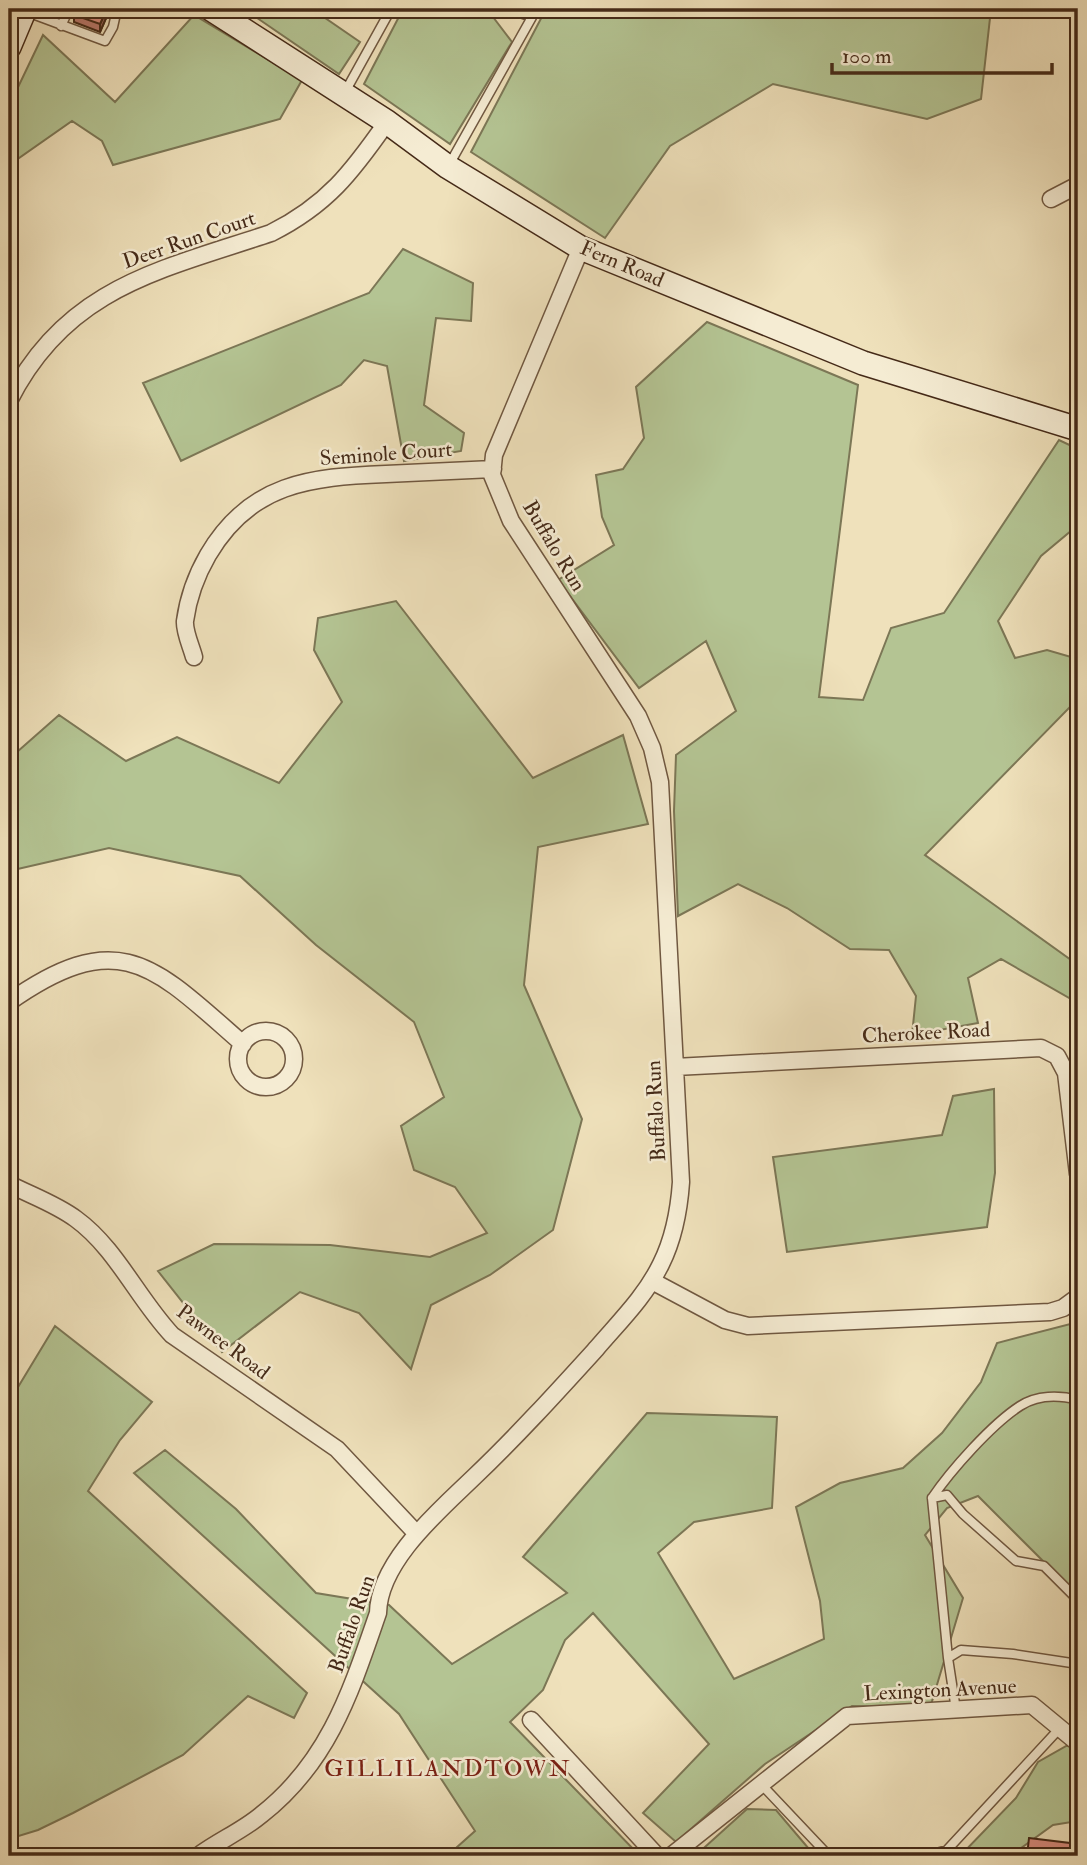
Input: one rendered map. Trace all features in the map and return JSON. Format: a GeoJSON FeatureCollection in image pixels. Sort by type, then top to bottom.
{"type":"FeatureCollection","features":[{"type":"Feature","properties":{"kind":"street","name":"Fern Road"},"geometry":{"type":"LineString","coordinates":[[211,9],[387,122],[448,167],[580,248],[863,363],[1078,429]]}},
{"type":"Feature","properties":{"kind":"street"},"geometry":{"type":"LineString","coordinates":[[9,47],[24,10]]}},
{"type":"Feature","properties":{"kind":"street","name":"Deer Run Court"},"geometry":{"type":"LineString","coordinates":[[9,401],[44,346],[85,308],[132,279],[271,233],[292,223],[344,182],[387,122]]}},
{"type":"Feature","properties":{"kind":"street"},"geometry":{"type":"LineString","coordinates":[[1051,200],[1078,185]]}},
{"type":"Feature","properties":{"kind":"street"},"geometry":{"type":"LineString","coordinates":[[493,469],[494,455],[580,248]]}},
{"type":"Feature","properties":{"kind":"street","name":"Seminole Court"},"geometry":{"type":"LineString","coordinates":[[194,657],[185,623],[198,571],[235,518],[255,502],[294,484],[325,477],[493,469]]}},
{"type":"Feature","properties":{"kind":"street","name":"Buffalo Run"},"geometry":{"type":"LineString","coordinates":[[198,1856],[220,1839],[260,1816],[316,1759],[346,1706],[385,1586],[417,1534],[528,1425],[652,1280],[670,1244],[679,1205],[675,1067],[660,782],[652,748],[638,716],[512,521],[493,469]]}},
{"type":"Feature","properties":{"kind":"street"},"geometry":{"type":"LineString","coordinates":[[9,1002],[45,977],[67,967],[102,961],[126,963],[149,970],[170,982],[243,1044]]}},
{"type":"Feature","properties":{"kind":"street","name":"Cherokee Road"},"geometry":{"type":"LineString","coordinates":[[675,1067],[1041,1048],[1058,1056],[1066,1073],[1078,1174]]}},
{"type":"Feature","properties":{"kind":"street","name":"Pawnee Road"},"geometry":{"type":"LineString","coordinates":[[9,1184],[74,1217],[90,1230],[153,1315],[172,1335],[337,1450],[417,1534]]}},
{"type":"Feature","properties":{"kind":"street"},"geometry":{"type":"LineString","coordinates":[[652,1280],[725,1320],[748,1326],[1050,1312],[1063,1308],[1078,1297]]}},
{"type":"Feature","properties":{"kind":"street","name":"Lexington Avenue"},"geometry":{"type":"LineString","coordinates":[[671,1856],[847,1716],[1032,1705],[1078,1743]]}},
{"type":"Feature","properties":{"kind":"street"},"geometry":{"type":"LineString","coordinates":[[531,1720],[657,1856]]}},
{"type":"Feature","properties":{"kind":"lane"},"geometry":{"type":"LineString","coordinates":[[61,26],[69,9]]}},
{"type":"Feature","properties":{"kind":"lane"},"geometry":{"type":"LineString","coordinates":[[24,10],[105,41],[113,27],[117,9]]}},
{"type":"Feature","properties":{"kind":"lane"},"geometry":{"type":"LineString","coordinates":[[344,94],[391,9]]}},
{"type":"Feature","properties":{"kind":"lane"},"geometry":{"type":"LineString","coordinates":[[448,167],[532,17],[508,9]]}},
{"type":"Feature","properties":{"kind":"lane"},"geometry":{"type":"LineString","coordinates":[[956,1710],[932,1498],[952,1471],[1020,1406],[1045,1397],[1078,1400]]}},
{"type":"Feature","properties":{"kind":"lane"},"geometry":{"type":"LineString","coordinates":[[932,1498],[947,1495],[963,1514],[1016,1561],[1044,1566],[1078,1600]]}},
{"type":"Feature","properties":{"kind":"lane"},"geometry":{"type":"LineString","coordinates":[[948,1658],[961,1650],[1013,1654],[1078,1664]]}},
{"type":"Feature","properties":{"kind":"lane"},"geometry":{"type":"LineString","coordinates":[[926,1856],[947,1850],[1060,1728]]}},
{"type":"Feature","properties":{"kind":"lane"},"geometry":{"type":"LineString","coordinates":[[760,1783],[829,1856]]}},
{"type":"Feature","properties":{"kind":"green space"},"geometry":{"type":"Polygon","coordinates":[[[244,9],[312,9],[360,42],[339,74],[244,9]]]}},
{"type":"Feature","properties":{"kind":"green space"},"geometry":{"type":"Polygon","coordinates":[[[403,9],[471,9],[493,17],[512,42],[450,144],[364,84],[403,9]]]}},
{"type":"Feature","properties":{"kind":"green space"},"geometry":{"type":"Polygon","coordinates":[[[546,9],[991,9],[981,99],[927,119],[773,84],[670,146],[605,238],[471,152],[546,9]]]}},
{"type":"Feature","properties":{"kind":"green space"},"geometry":{"type":"Polygon","coordinates":[[[194,15],[302,80],[280,119],[113,165],[102,141],[72,121],[9,165],[9,106],[43,35],[115,102],[194,15]]]}},
{"type":"Feature","properties":{"kind":"green space"},"geometry":{"type":"Polygon","coordinates":[[[403,249],[473,283],[471,321],[436,318],[424,405],[464,433],[461,451],[404,461],[387,366],[364,360],[341,385],[181,461],[143,383],[369,293],[403,249]]]}},
{"type":"Feature","properties":{"kind":"green space"},"geometry":{"type":"Polygon","coordinates":[[[707,322],[858,385],[819,697],[863,700],[891,628],[944,613],[1059,440],[1078,449],[1078,525],[1041,556],[998,621],[1015,658],[1047,650],[1078,659],[1078,685],[1070,707],[925,855],[1078,965],[1078,1003],[1001,959],[968,978],[978,1023],[912,1035],[916,996],[889,950],[850,949],[787,908],[738,884],[678,916],[674,811],[676,755],[736,711],[706,641],[639,688],[558,580],[614,545],[602,517],[596,475],[623,469],[644,438],[636,387],[707,322]]]}},
{"type":"Feature","properties":{"kind":"green space"},"geometry":{"type":"Polygon","coordinates":[[[396,601],[533,778],[623,735],[648,824],[538,847],[524,985],[582,1119],[553,1230],[490,1275],[431,1305],[411,1369],[359,1313],[300,1292],[222,1352],[158,1271],[214,1244],[330,1245],[430,1257],[487,1233],[455,1187],[414,1170],[401,1126],[444,1097],[414,1022],[316,945],[240,876],[109,848],[9,871],[9,752],[17,752],[59,715],[126,761],[177,737],[279,783],[342,702],[314,650],[318,618],[396,601]]]}},
{"type":"Feature","properties":{"kind":"green space"},"geometry":{"type":"Polygon","coordinates":[[[994,1089],[995,1173],[987,1227],[787,1252],[773,1157],[942,1135],[953,1096],[994,1089]]]}},
{"type":"Feature","properties":{"kind":"green space"},"geometry":{"type":"Polygon","coordinates":[[[1078,1322],[1078,1596],[978,1496],[947,1508],[925,1535],[963,1598],[930,1708],[852,1706],[765,1764],[676,1842],[643,1813],[709,1744],[593,1613],[565,1640],[543,1690],[510,1722],[640,1856],[447,1856],[475,1831],[399,1714],[134,1473],[165,1450],[236,1509],[316,1593],[389,1605],[452,1664],[567,1593],[523,1557],[647,1413],[777,1417],[772,1508],[694,1522],[658,1553],[734,1679],[824,1639],[820,1601],[796,1507],[840,1483],[903,1468],[942,1433],[981,1382],[997,1343],[1078,1322]]]}},
{"type":"Feature","properties":{"kind":"green space"},"geometry":{"type":"Polygon","coordinates":[[[55,1326],[152,1402],[120,1440],[88,1491],[307,1693],[294,1718],[248,1696],[183,1755],[38,1830],[9,1839],[9,1402],[55,1326]]]}},
{"type":"Feature","properties":{"kind":"green space"},"geometry":{"type":"Polygon","coordinates":[[[1068,1745],[1078,1754],[1078,1821],[1053,1825],[1010,1856],[960,1856],[1016,1798],[1038,1762],[1068,1745]]]}},
{"type":"Feature","properties":{"kind":"green space"},"geometry":{"type":"Polygon","coordinates":[[[747,1809],[776,1810],[815,1856],[695,1856],[747,1809]]]}},
{"type":"Feature","properties":{"kind":"building"},"geometry":{"type":"Polygon","coordinates":[[[76,9],[107,9],[100,24],[74,15],[76,9]]]}},
{"type":"Feature","properties":{"kind":"building"},"geometry":{"type":"Polygon","coordinates":[[[1029,1838],[1078,1844],[1078,1856],[1027,1856],[1029,1838]]]}},
{"type":"Feature","properties":{"kind":"district","name":"GILLILANDTOWN"},"geometry":{"type":"Point","coordinates":[448,1768]}}]}
